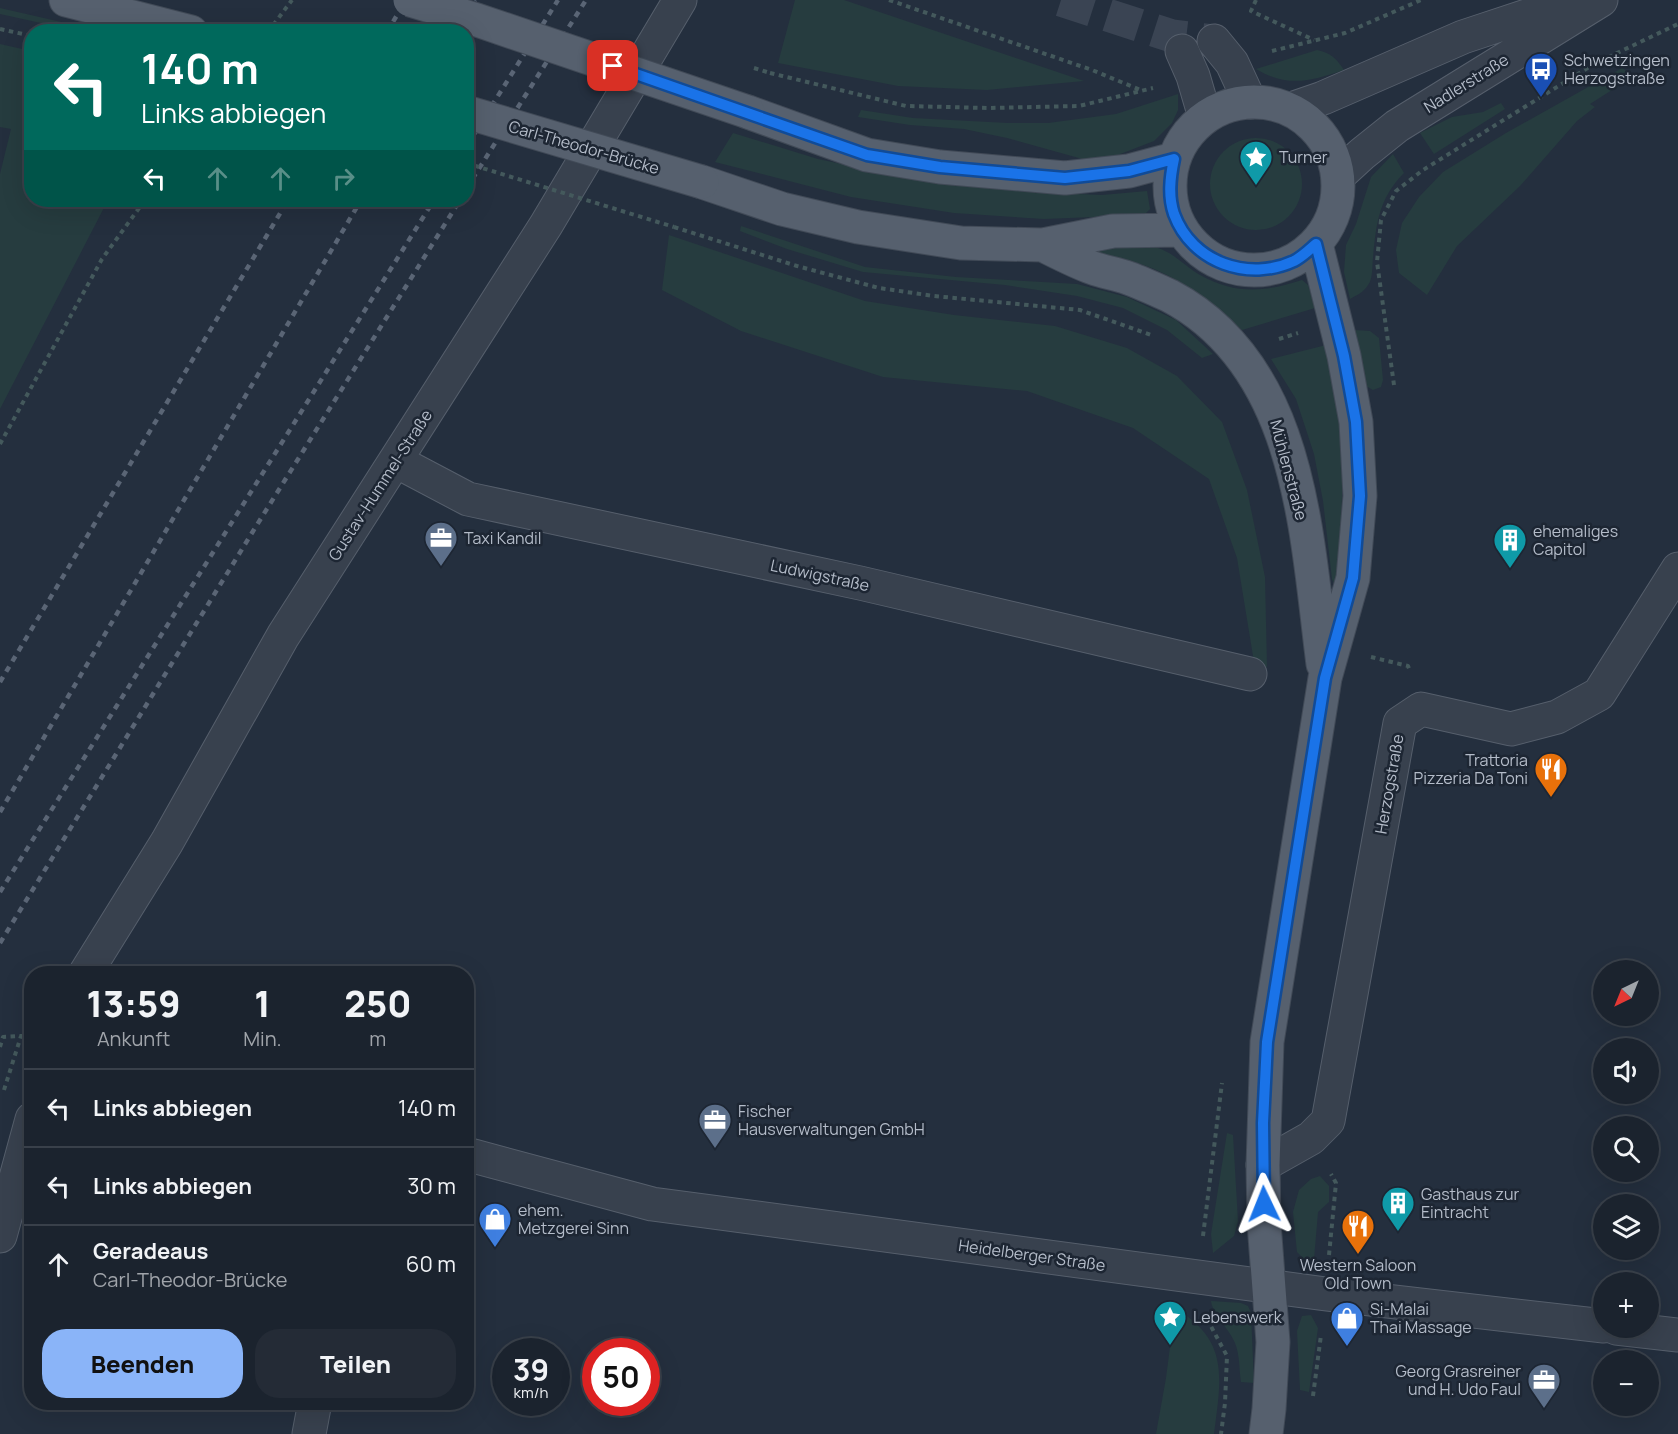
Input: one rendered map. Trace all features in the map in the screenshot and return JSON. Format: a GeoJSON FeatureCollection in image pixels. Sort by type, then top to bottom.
{"type":"FeatureCollection","features":[{"type":"Feature","properties":{"kind":"main road"},"geometry":{"type":"LineString","coordinates":[[66,0],[164,24]]}},
{"type":"Feature","properties":{"kind":"main road"},"geometry":{"type":"LineString","coordinates":[[410,0],[477,20],[867,155],[940,167],[1065,178],[1129,171],[1174,159]]}},
{"type":"Feature","properties":{"kind":"main road"},"geometry":{"type":"LineString","coordinates":[[1250,102],[1270,103],[1291,110],[1314,126],[1330,149],[1338,177],[1338,201],[1329,224],[1316,244],[1295,260],[1271,269],[1246,270],[1221,264],[1199,250],[1182,230],[1174,214],[1170,196],[1170,177],[1174,159],[1186,135],[1205,117],[1227,106],[1250,102]]}},
{"type":"Feature","properties":{"kind":"main road","name":"Carl-Theodor-Brücke"},"geometry":{"type":"LineString","coordinates":[[474,114],[702,182],[782,209],[858,226],[961,243],[1043,245]]}},
{"type":"Feature","properties":{"kind":"main road"},"geometry":{"type":"LineString","coordinates":[[1043,245],[1113,231],[1182,230]]}},
{"type":"Feature","properties":{"kind":"main road","name":"Mühlenstraße"},"geometry":{"type":"LineString","coordinates":[[1266,1434],[1273,1342],[1264,1223],[1263,1165],[1267,1042],[1325,678],[1353,578],[1360,496],[1356,422],[1336,322],[1316,244]]}},
{"type":"Feature","properties":{"kind":"main road","name":"Mühlenstraße"},"geometry":{"type":"LineString","coordinates":[[1043,245],[1093,268],[1128,278],[1171,297],[1209,323],[1241,355],[1267,397],[1283,436],[1301,501],[1325,678]]}},
{"type":"Feature","properties":{"kind":"street","name":"Gustav-Hummel-Straße"},"geometry":{"type":"LineString","coordinates":[[90,966],[167,843],[283,636],[546,225],[680,0]]}},
{"type":"Feature","properties":{"kind":"street","name":"Nadlerstraße"},"geometry":{"type":"LineString","coordinates":[[1291,110],[1463,37],[1575,0]]}},
{"type":"Feature","properties":{"kind":"street","name":"Nadlerstraße"},"geometry":{"type":"LineString","coordinates":[[1338,177],[1397,126],[1601,0]]}},
{"type":"Feature","properties":{"kind":"street"},"geometry":{"type":"LineString","coordinates":[[1214,41],[1232,63],[1250,102]]}},
{"type":"Feature","properties":{"kind":"street"},"geometry":{"type":"LineString","coordinates":[[1182,51],[1205,117]]}},
{"type":"Feature","properties":{"kind":"street","name":"Ludwigstraße"},"geometry":{"type":"LineString","coordinates":[[396,461],[468,499],[860,583],[1250,674]]}},
{"type":"Feature","properties":{"kind":"street","name":"Herzogstraße"},"geometry":{"type":"LineString","coordinates":[[1263,1165],[1311,1138],[1328,1121],[1400,723],[1421,709],[1511,729],[1557,717],[1599,694],[1678,569]]}},
{"type":"Feature","properties":{"kind":"street"},"geometry":{"type":"LineString","coordinates":[[0,1236],[24,1148]]}},
{"type":"Feature","properties":{"kind":"street","name":"Heidelberger Straße"},"geometry":{"type":"LineString","coordinates":[[474,1156],[652,1204],[1326,1294],[1593,1325]]}},
{"type":"Feature","properties":{"kind":"street"},"geometry":{"type":"LineString","coordinates":[[1659,1333],[1678,1335]]}},
{"type":"Feature","properties":{"kind":"street"},"geometry":{"type":"LineString","coordinates":[[309,1434],[314,1410]]}},
{"type":"Feature","properties":{"kind":"path"},"geometry":{"type":"LineString","coordinates":[[274,24],[292,0]]}},
{"type":"Feature","properties":{"kind":"path"},"geometry":{"type":"LineString","coordinates":[[770,73],[906,106],[988,108],[1079,106],[1144,91],[1092,70],[889,0]]}},
{"type":"Feature","properties":{"kind":"path"},"geometry":{"type":"LineString","coordinates":[[1256,0],[1251,11],[1315,40]]}},
{"type":"Feature","properties":{"kind":"path"},"geometry":{"type":"LineString","coordinates":[[1263,54],[1345,33],[1421,0]]}},
{"type":"Feature","properties":{"kind":"path"},"geometry":{"type":"LineString","coordinates":[[1241,355],[1256,345],[1385,308],[1377,262],[1381,220],[1396,191],[1423,170],[1594,64],[1678,24]]}},
{"type":"Feature","properties":{"kind":"path"},"geometry":{"type":"LineString","coordinates":[[0,29],[24,34]]}},
{"type":"Feature","properties":{"kind":"path"},"geometry":{"type":"LineString","coordinates":[[474,165],[797,266],[879,288],[934,296],[1080,310],[1156,337]]}},
{"type":"Feature","properties":{"kind":"path"},"geometry":{"type":"LineString","coordinates":[[0,444],[102,259],[140,207]]}},
{"type":"Feature","properties":{"kind":"path"},"geometry":{"type":"LineString","coordinates":[[1367,656],[1408,666]]}},
{"type":"Feature","properties":{"kind":"path"},"geometry":{"type":"LineString","coordinates":[[4,1092],[21,1036]]}},
{"type":"Feature","properties":{"kind":"path"},"geometry":{"type":"LineString","coordinates":[[0,1047],[3,1037],[24,1037]]}},
{"type":"Feature","properties":{"kind":"path"},"geometry":{"type":"LineString","coordinates":[[1221,1434],[1227,1356],[1196,1297],[1223,1079]]}},
{"type":"Feature","properties":{"kind":"path"},"geometry":{"type":"LineString","coordinates":[[1311,1138],[1336,1183],[1326,1294],[1312,1404]]}},
{"type":"Feature","properties":{"kind":"green space"},"geometry":{"type":"Polygon","coordinates":[[[795,0],[844,0],[1084,81],[987,90],[898,86],[778,63],[795,0]]]}},
{"type":"Feature","properties":{"kind":"green space"},"geometry":{"type":"Polygon","coordinates":[[[0,8],[70,24],[45,24],[0,14],[0,8]]]}},
{"type":"Feature","properties":{"kind":"green space"},"geometry":{"type":"Polygon","coordinates":[[[0,44],[24,49],[24,207],[104,207],[0,409],[0,174],[11,129],[0,127],[0,44]]]}},
{"type":"Feature","properties":{"kind":"green space"},"geometry":{"type":"Polygon","coordinates":[[[1317,50],[1333,57],[1344,70],[1310,80],[1289,81],[1256,69],[1317,50]]]}},
{"type":"Feature","properties":{"kind":"green space"},"geometry":{"type":"Polygon","coordinates":[[[1622,68],[1634,76],[1590,104],[1595,107],[1577,121],[1520,186],[1457,246],[1427,295],[1399,273],[1396,250],[1402,223],[1419,197],[1443,172],[1506,133],[1622,68]]]}},
{"type":"Feature","properties":{"kind":"green space"},"geometry":{"type":"Polygon","coordinates":[[[1178,94],[1178,110],[1172,123],[1154,141],[1110,158],[1086,160],[1007,138],[964,129],[910,125],[858,117],[861,110],[913,118],[1048,123],[1116,114],[1178,94]]]}},
{"type":"Feature","properties":{"kind":"green space"},"geometry":{"type":"Polygon","coordinates":[[[1501,103],[1505,109],[1434,154],[1420,133],[1452,117],[1483,112],[1501,103]]]}},
{"type":"Feature","properties":{"kind":"green space"},"geometry":{"type":"Polygon","coordinates":[[[733,133],[818,159],[933,183],[1029,192],[1102,195],[1147,191],[1150,209],[1144,215],[1044,219],[954,213],[851,197],[715,162],[733,133]]]}},
{"type":"Feature","properties":{"kind":"green space"},"geometry":{"type":"Polygon","coordinates":[[[1256,138],[1274,142],[1289,151],[1298,166],[1302,184],[1298,202],[1289,217],[1274,226],[1256,230],[1238,226],[1223,217],[1214,202],[1210,184],[1214,166],[1223,151],[1238,142],[1256,138]]]}},
{"type":"Feature","properties":{"kind":"green space"},"geometry":{"type":"Polygon","coordinates":[[[1393,154],[1404,173],[1389,192],[1380,212],[1370,282],[1350,299],[1344,272],[1346,245],[1356,224],[1371,177],[1393,154]]]}},
{"type":"Feature","properties":{"kind":"green space"},"geometry":{"type":"Polygon","coordinates":[[[741,226],[865,267],[956,277],[1077,284],[1127,297],[1176,320],[1213,354],[1202,358],[1167,330],[1123,308],[1077,296],[1005,285],[863,272],[787,249],[740,231],[741,226]]]}},
{"type":"Feature","properties":{"kind":"green space"},"geometry":{"type":"Polygon","coordinates":[[[669,235],[865,301],[954,315],[1055,326],[1127,348],[1177,376],[1222,422],[1247,490],[1265,577],[1267,667],[1254,662],[1237,558],[1209,479],[1133,428],[1027,391],[883,377],[741,331],[662,290],[669,235]]]}},
{"type":"Feature","properties":{"kind":"green space"},"geometry":{"type":"Polygon","coordinates":[[[1136,245],[1158,248],[1200,275],[1238,289],[1263,289],[1302,280],[1308,285],[1315,308],[1242,330],[1209,302],[1176,280],[1141,264],[1098,253],[1098,246],[1136,245]]]}},
{"type":"Feature","properties":{"kind":"green space"},"geometry":{"type":"Polygon","coordinates":[[[1354,330],[1370,331],[1379,338],[1383,380],[1381,387],[1373,390],[1366,386],[1354,330]]]}},
{"type":"Feature","properties":{"kind":"green space"},"geometry":{"type":"Polygon","coordinates":[[[1326,345],[1339,418],[1343,469],[1339,582],[1335,586],[1332,579],[1323,501],[1314,454],[1296,399],[1271,359],[1326,345]]]}},
{"type":"Feature","properties":{"kind":"green space"},"geometry":{"type":"Polygon","coordinates":[[[1227,1133],[1233,1135],[1238,1221],[1234,1236],[1213,1253],[1211,1234],[1227,1133]]]}},
{"type":"Feature","properties":{"kind":"green space"},"geometry":{"type":"Polygon","coordinates":[[[1320,1176],[1329,1186],[1329,1202],[1318,1212],[1314,1259],[1311,1266],[1297,1252],[1293,1212],[1299,1190],[1311,1179],[1320,1176]]]}},
{"type":"Feature","properties":{"kind":"green space"},"geometry":{"type":"Polygon","coordinates":[[[1211,1301],[1241,1303],[1248,1306],[1251,1313],[1254,1383],[1241,1382],[1237,1348],[1214,1311],[1211,1301]]]}},
{"type":"Feature","properties":{"kind":"green space"},"geometry":{"type":"Polygon","coordinates":[[[1175,1308],[1193,1321],[1205,1334],[1218,1362],[1219,1395],[1214,1434],[1156,1434],[1175,1308]]]}},
{"type":"Feature","properties":{"kind":"green space"},"geometry":{"type":"Polygon","coordinates":[[[1311,1315],[1318,1328],[1309,1392],[1300,1390],[1297,1331],[1302,1316],[1311,1315]]]}},
{"type":"Feature","properties":{"kind":"tunnel"},"geometry":{"type":"LineString","coordinates":[[1061,0],[1172,36],[1214,41]]}},
{"type":"Feature","properties":{"kind":"railway"},"geometry":{"type":"LineString","coordinates":[[392,24],[406,0]]}},
{"type":"Feature","properties":{"kind":"railway"},"geometry":{"type":"LineString","coordinates":[[462,24],[475,0]]}},
{"type":"Feature","properties":{"kind":"railway"},"geometry":{"type":"LineString","coordinates":[[474,134],[558,0]]}},
{"type":"Feature","properties":{"kind":"railway"},"geometry":{"type":"LineString","coordinates":[[474,176],[586,0]]}},
{"type":"Feature","properties":{"kind":"railway"},"geometry":{"type":"LineString","coordinates":[[0,682],[284,207]]}},
{"type":"Feature","properties":{"kind":"railway"},"geometry":{"type":"LineString","coordinates":[[0,812],[357,207]]}},
{"type":"Feature","properties":{"kind":"railway"},"geometry":{"type":"LineString","coordinates":[[0,892],[430,207]]}},
{"type":"Feature","properties":{"kind":"railway"},"geometry":{"type":"LineString","coordinates":[[0,943],[456,207]]}},
{"type":"Feature","properties":{"kind":"place","name":"Schwetzingen Herzogstraße"},"geometry":{"type":"Point","coordinates":[1541,98]}},
{"type":"Feature","properties":{"kind":"place","name":"Turner"},"geometry":{"type":"Point","coordinates":[1256,186]}},
{"type":"Feature","properties":{"kind":"place","name":"Taxi Kandil"},"geometry":{"type":"Point","coordinates":[441,567]}},
{"type":"Feature","properties":{"kind":"place","name":"ehemaliges Capitol"},"geometry":{"type":"Point","coordinates":[1510,569]}},
{"type":"Feature","properties":{"kind":"place","name":"Trattoria Pizzeria Da Toni"},"geometry":{"type":"Point","coordinates":[1551,798]}},
{"type":"Feature","properties":{"kind":"place","name":"Fischer Hausverwaltungen GmbH"},"geometry":{"type":"Point","coordinates":[715,1149]}},
{"type":"Feature","properties":{"kind":"place","name":"Gasthaus zur Eintracht"},"geometry":{"type":"Point","coordinates":[1398,1232]}},
{"type":"Feature","properties":{"kind":"place","name":"ehem. Metzgerei Sinn"},"geometry":{"type":"Point","coordinates":[495,1248]}},
{"type":"Feature","properties":{"kind":"place","name":"Western Saloon Old Town"},"geometry":{"type":"Point","coordinates":[1358,1255]}},
{"type":"Feature","properties":{"kind":"place","name":"Lebenswerk"},"geometry":{"type":"Point","coordinates":[1170,1346]}},
{"type":"Feature","properties":{"kind":"place","name":"Si-Malai Thai Massage"},"geometry":{"type":"Point","coordinates":[1347,1347]}},
{"type":"Feature","properties":{"kind":"place","name":"Georg Grasreiner und H. Udo Faul"},"geometry":{"type":"Point","coordinates":[1544,1409]}},
{"type":"Feature","properties":{"kind":"route"},"geometry":{"type":"LineString","coordinates":[[613,66],[867,155],[940,167],[1065,178],[1129,171],[1174,159],[1170,177],[1170,196],[1174,214],[1182,230],[1199,250],[1221,264],[1246,270],[1271,269],[1295,260],[1316,244],[1344,356],[1356,422],[1360,496],[1353,578],[1325,678],[1267,1042],[1263,1123],[1264,1204]]}}]}
